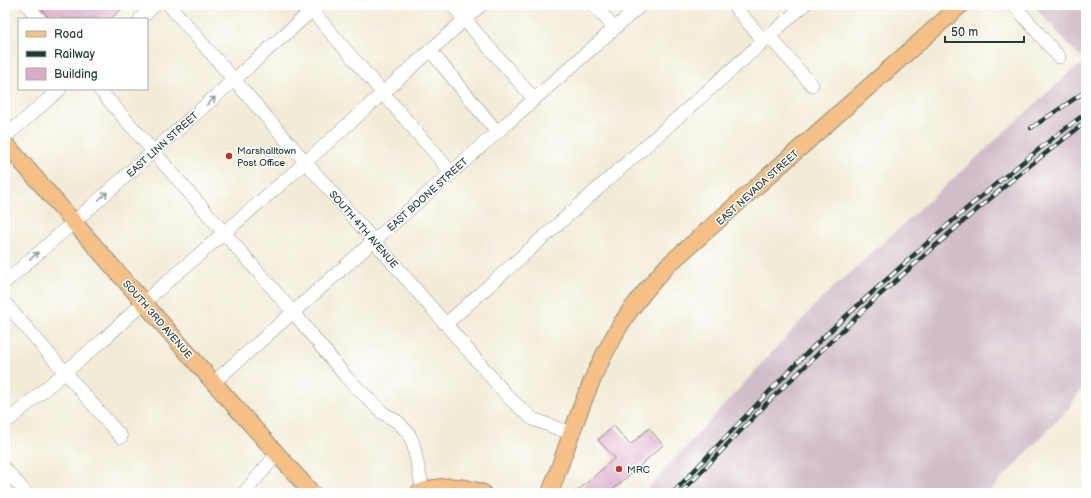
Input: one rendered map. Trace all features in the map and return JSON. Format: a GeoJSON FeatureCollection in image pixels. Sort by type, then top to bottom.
{"type":"FeatureCollection","features":[{"type":"Feature","properties":{"kind":"main road","name":"EAST NEVADA STREET"},"geometry":{"type":"LineString","coordinates":[[550,493],[586,395],[603,356],[622,323],[643,293],[668,266],[961,5]]}},
{"type":"Feature","properties":{"kind":"main road","name":"SOUTH 3RD AVENUE"},"geometry":{"type":"LineString","coordinates":[[5,143],[312,493]]}},
{"type":"Feature","properties":{"kind":"main road"},"geometry":{"type":"LineString","coordinates":[[421,492],[444,487],[462,487],[483,493]]}},
{"type":"Feature","properties":{"kind":"street"},"geometry":{"type":"LineString","coordinates":[[27,5],[38,18]]}},
{"type":"Feature","properties":{"kind":"street"},"geometry":{"type":"LineString","coordinates":[[141,18],[155,5]]}},
{"type":"Feature","properties":{"kind":"street","name":"SOUTH 4TH AVENUE"},"geometry":{"type":"LineString","coordinates":[[169,5],[510,399],[533,419],[572,434]]}},
{"type":"Feature","properties":{"kind":"street"},"geometry":{"type":"LineString","coordinates":[[452,5],[534,99]]}},
{"type":"Feature","properties":{"kind":"street"},"geometry":{"type":"LineString","coordinates":[[5,423],[102,341],[144,302],[306,162],[481,5]]}},
{"type":"Feature","properties":{"kind":"street"},"geometry":{"type":"LineString","coordinates":[[594,5],[614,28]]}},
{"type":"Feature","properties":{"kind":"street","name":"EAST BOONE STREET"},"geometry":{"type":"LineString","coordinates":[[214,382],[640,5]]}},
{"type":"Feature","properties":{"kind":"street"},"geometry":{"type":"LineString","coordinates":[[733,5],[812,85]]}},
{"type":"Feature","properties":{"kind":"street"},"geometry":{"type":"LineString","coordinates":[[446,324],[804,5]]}},
{"type":"Feature","properties":{"kind":"street"},"geometry":{"type":"LineString","coordinates":[[1014,5],[1059,57]]}},
{"type":"Feature","properties":{"kind":"street"},"geometry":{"type":"LineString","coordinates":[[312,7],[451,172]]}},
{"type":"Feature","properties":{"kind":"street","name":"EAST LINN STREET"},"geometry":{"type":"LineString","coordinates":[[5,282],[234,80],[312,7]]}},
{"type":"Feature","properties":{"kind":"street"},"geometry":{"type":"LineString","coordinates":[[430,50],[497,132]]}},
{"type":"Feature","properties":{"kind":"street"},"geometry":{"type":"LineString","coordinates":[[5,137],[59,90]]}},
{"type":"Feature","properties":{"kind":"street"},"geometry":{"type":"LineString","coordinates":[[100,90],[293,312],[346,378],[383,413],[398,422],[408,433],[413,443],[421,492]]}},
{"type":"Feature","properties":{"kind":"street"},"geometry":{"type":"LineString","coordinates":[[5,303],[121,437]]}},
{"type":"Feature","properties":{"kind":"street"},"geometry":{"type":"LineString","coordinates":[[244,493],[277,454]]}},
{"type":"Feature","properties":{"kind":"street"},"geometry":{"type":"LineString","coordinates":[[5,469],[26,493]]}},
{"type":"Feature","properties":{"kind":"shaded area"},"geometry":{"type":"Polygon","coordinates":[[[1033,5],[1086,5],[1086,53],[1080,57],[1033,5]]]}},
{"type":"Feature","properties":{"kind":"shaded area"},"geometry":{"type":"Polygon","coordinates":[[[1086,62],[1086,382],[1069,408],[988,493],[644,493],[818,302],[1069,73],[1086,62]]]}},
{"type":"Feature","properties":{"kind":"building"},"geometry":{"type":"Polygon","coordinates":[[[38,5],[126,5],[111,18],[49,18],[38,5]]]}},
{"type":"Feature","properties":{"kind":"building","name":"MRC"},"geometry":{"type":"Polygon","coordinates":[[[614,426],[630,445],[649,428],[663,445],[609,493],[575,493],[615,458],[598,440],[614,426]]]}},
{"type":"Feature","properties":{"kind":"railway"},"geometry":{"type":"LineString","coordinates":[[1031,128],[1086,91]]}},
{"type":"Feature","properties":{"kind":"railway"},"geometry":{"type":"LineString","coordinates":[[673,493],[777,383],[843,319],[964,211],[1036,151],[1086,113]]}},
{"type":"Feature","properties":{"kind":"railway"},"geometry":{"type":"LineString","coordinates":[[681,493],[769,401],[875,299],[1024,170],[1086,122]]}},
{"type":"Feature","properties":{"kind":"place","name":"Marshalltown Post Office"},"geometry":{"type":"Point","coordinates":[229,156]}},
{"type":"Feature","properties":{"kind":"place","name":"MRC"},"geometry":{"type":"Point","coordinates":[619,469]}}]}
